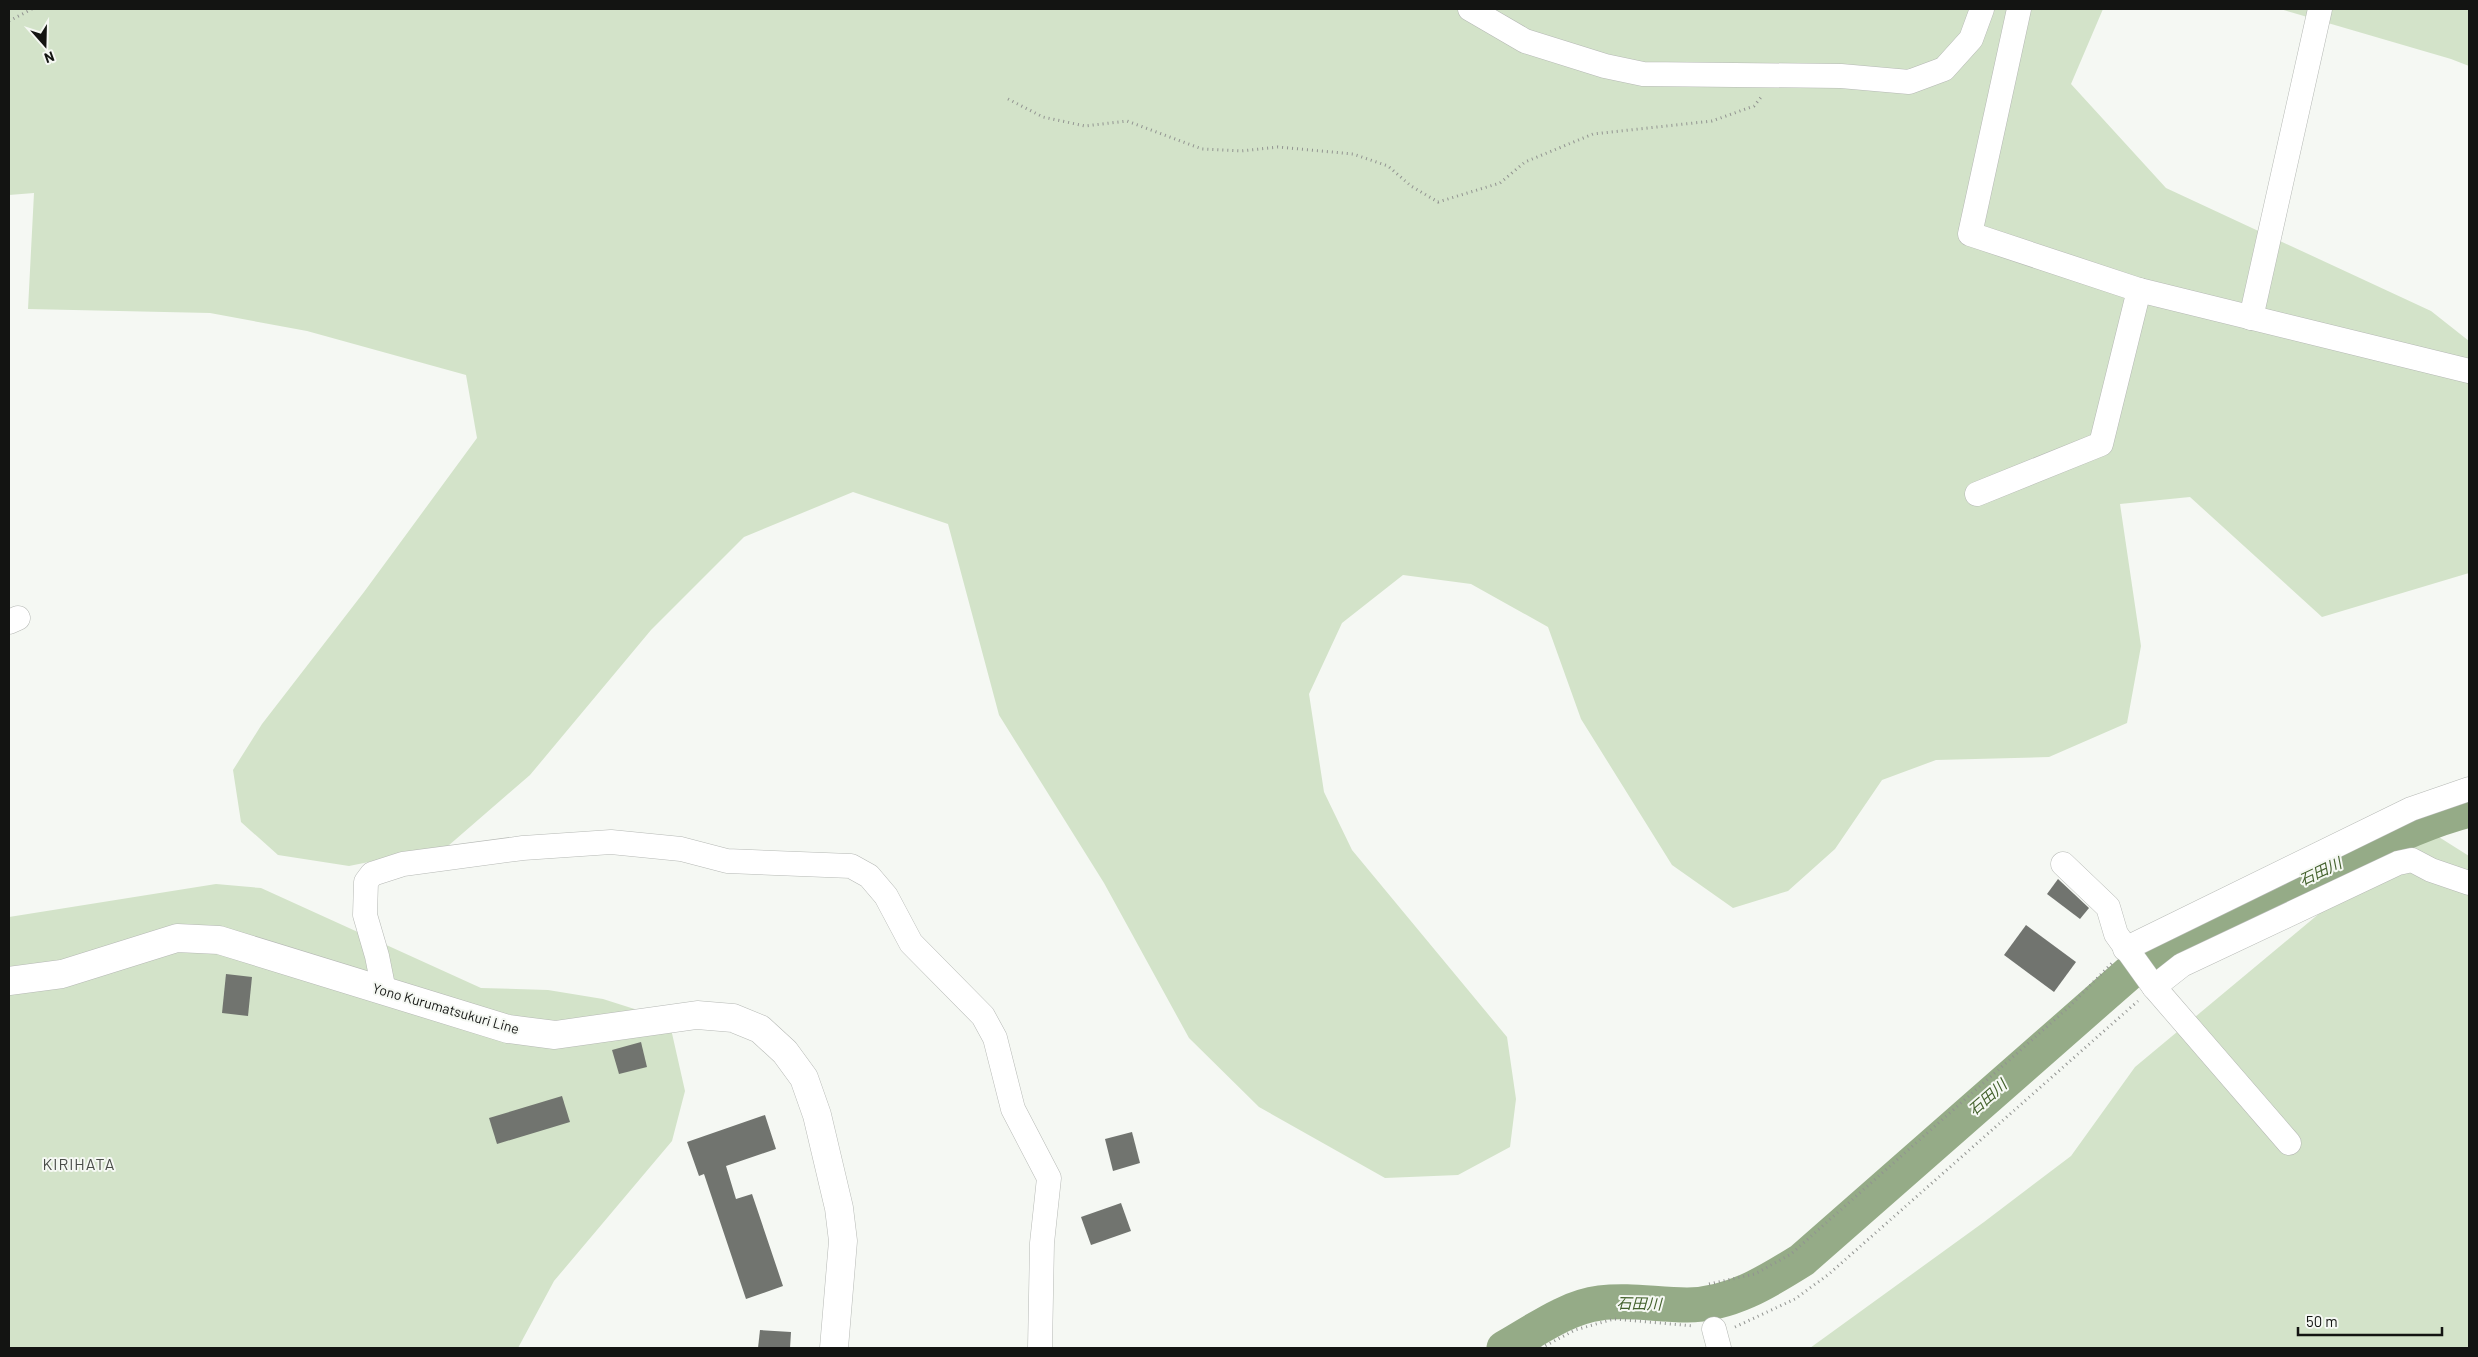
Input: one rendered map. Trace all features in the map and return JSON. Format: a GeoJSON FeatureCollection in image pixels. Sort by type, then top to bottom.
{"type":"FeatureCollection","features":[{"type":"Feature","properties":{"kind":"main road","name":"Yono Kurumatsukuri Line"},"geometry":{"type":"LineString","coordinates":[[9,981],[62,974],[177,938],[219,940],[508,1029],[555,1035],[697,1015],[733,1018],[760,1029],[785,1052],[804,1078],[817,1115],[839,1208],[843,1241],[834,1348]]}},
{"type":"Feature","properties":{"kind":"street"},"geometry":{"type":"LineString","coordinates":[[1470,9],[1525,41],[1605,66],[1642,74],[1841,76],[1909,82],[1944,69],[1971,39],[1982,9]]}},
{"type":"Feature","properties":{"kind":"street"},"geometry":{"type":"LineString","coordinates":[[2019,9],[1970,234],[2139,290],[2469,371]]}},
{"type":"Feature","properties":{"kind":"street"},"geometry":{"type":"LineString","coordinates":[[2251,318],[2320,9]]}},
{"type":"Feature","properties":{"kind":"street"},"geometry":{"type":"LineString","coordinates":[[1977,494],[2101,444],[2139,290]]}},
{"type":"Feature","properties":{"kind":"street"},"geometry":{"type":"LineString","coordinates":[[2125,949],[2410,809],[2469,789]]}},
{"type":"Feature","properties":{"kind":"street"},"geometry":{"type":"LineString","coordinates":[[384,991],[377,956],[365,915],[366,882],[372,874],[403,864],[523,848],[611,842],[681,850],[727,861],[851,866],[869,876],[886,896],[911,943],[984,1016],[995,1038],[1013,1109],[1049,1178],[1042,1243],[1040,1348]]}},
{"type":"Feature","properties":{"kind":"street"},"geometry":{"type":"LineString","coordinates":[[2154,987],[2182,966],[2398,863],[2412,860],[2431,870],[2469,884]]}},
{"type":"Feature","properties":{"kind":"street"},"geometry":{"type":"LineString","coordinates":[[2063,864],[2108,907],[2116,934],[2154,987],[2289,1143]]}},
{"type":"Feature","properties":{"kind":"path"},"geometry":{"type":"LineString","coordinates":[[9,21],[32,9]]}},
{"type":"Feature","properties":{"kind":"path"},"geometry":{"type":"LineString","coordinates":[[1008,99],[1043,117],[1085,126],[1127,121],[1202,150],[1241,151],[1278,147],[1353,154],[1388,166],[1411,186],[1438,202],[1500,183],[1525,162],[1594,134],[1712,121],[1746,109],[1754,106],[1778,76]]}},
{"type":"Feature","properties":{"kind":"path"},"geometry":{"type":"LineString","coordinates":[[1708,1284],[1755,1274],[1791,1254],[2069,1007],[2125,949]]}},
{"type":"Feature","properties":{"kind":"path"},"geometry":{"type":"LineString","coordinates":[[1541,1348],[1575,1330],[1614,1320],[1717,1338],[1738,1326],[1795,1300],[1829,1274],[2154,987]]}},
{"type":"Feature","properties":{"kind":"green space"},"geometry":{"type":"Polygon","coordinates":[[[9,9],[2103,9],[2071,84],[2166,188],[2431,311],[2469,341],[2469,573],[2322,617],[2190,497],[2120,504],[2141,646],[2127,723],[2049,757],[1936,760],[1882,780],[1835,849],[1788,891],[1733,908],[1672,865],[1581,719],[1548,627],[1471,584],[1403,575],[1342,623],[1309,694],[1324,792],[1352,850],[1507,1037],[1516,1099],[1510,1147],[1458,1175],[1385,1178],[1259,1107],[1189,1038],[1104,883],[999,715],[948,524],[853,492],[744,537],[651,630],[530,775],[448,846],[349,866],[278,855],[241,822],[233,770],[262,724],[364,592],[477,438],[466,375],[307,331],[210,313],[28,309],[34,193],[9,195],[9,9]]]}},
{"type":"Feature","properties":{"kind":"green space"},"geometry":{"type":"Polygon","coordinates":[[[2280,9],[2469,9],[2469,66],[2451,59],[2280,9]]]}},
{"type":"Feature","properties":{"kind":"green space"},"geometry":{"type":"Polygon","coordinates":[[[2423,827],[2469,856],[2469,1348],[1810,1348],[1984,1222],[2071,1156],[2135,1067],[2423,827]]]}},
{"type":"Feature","properties":{"kind":"green space"},"geometry":{"type":"Polygon","coordinates":[[[216,884],[261,888],[481,988],[548,990],[603,999],[669,1020],[685,1091],[672,1141],[554,1281],[518,1348],[9,1348],[9,917],[216,884]]]}},
{"type":"Feature","properties":{"kind":"building"},"geometry":{"type":"Polygon","coordinates":[[[2058,879],[2089,908],[2080,919],[2047,894],[2058,879]]]}},
{"type":"Feature","properties":{"kind":"building"},"geometry":{"type":"Polygon","coordinates":[[[2026,925],[2076,962],[2054,992],[2004,955],[2026,925]]]}},
{"type":"Feature","properties":{"kind":"building"},"geometry":{"type":"Polygon","coordinates":[[[226,974],[252,977],[248,1016],[222,1013],[226,974]]]}},
{"type":"Feature","properties":{"kind":"building"},"geometry":{"type":"Polygon","coordinates":[[[641,1042],[647,1067],[619,1074],[612,1050],[641,1042]]]}},
{"type":"Feature","properties":{"kind":"building"},"geometry":{"type":"Polygon","coordinates":[[[562,1096],[570,1122],[497,1144],[489,1118],[562,1096]]]}},
{"type":"Feature","properties":{"kind":"building"},"geometry":{"type":"Polygon","coordinates":[[[765,1115],[776,1149],[726,1166],[736,1199],[752,1194],[783,1286],[746,1299],[704,1174],[699,1176],[687,1142],[765,1115]]]}},
{"type":"Feature","properties":{"kind":"building"},"geometry":{"type":"Polygon","coordinates":[[[1132,1132],[1140,1163],[1113,1171],[1105,1139],[1132,1132]]]}},
{"type":"Feature","properties":{"kind":"building"},"geometry":{"type":"Polygon","coordinates":[[[1121,1203],[1131,1231],[1091,1245],[1081,1217],[1121,1203]]]}},
{"type":"Feature","properties":{"kind":"building"},"geometry":{"type":"Polygon","coordinates":[[[760,1330],[791,1332],[790,1348],[758,1348],[760,1330]]]}},
{"type":"Feature","properties":{"kind":"waterway","name":"石田川"},"geometry":{"type":"LineString","coordinates":[[1504,1348],[1550,1321],[1587,1305],[1622,1302],[1676,1305],[1703,1304],[1733,1297],[1762,1284],[1802,1260],[2129,973],[2235,912],[2290,885],[2406,832],[2469,810]]}},
{"type":"Feature","properties":{"kind":"district","name":"KIRIHATA"},"geometry":{"type":"Point","coordinates":[79,1163]}}]}
